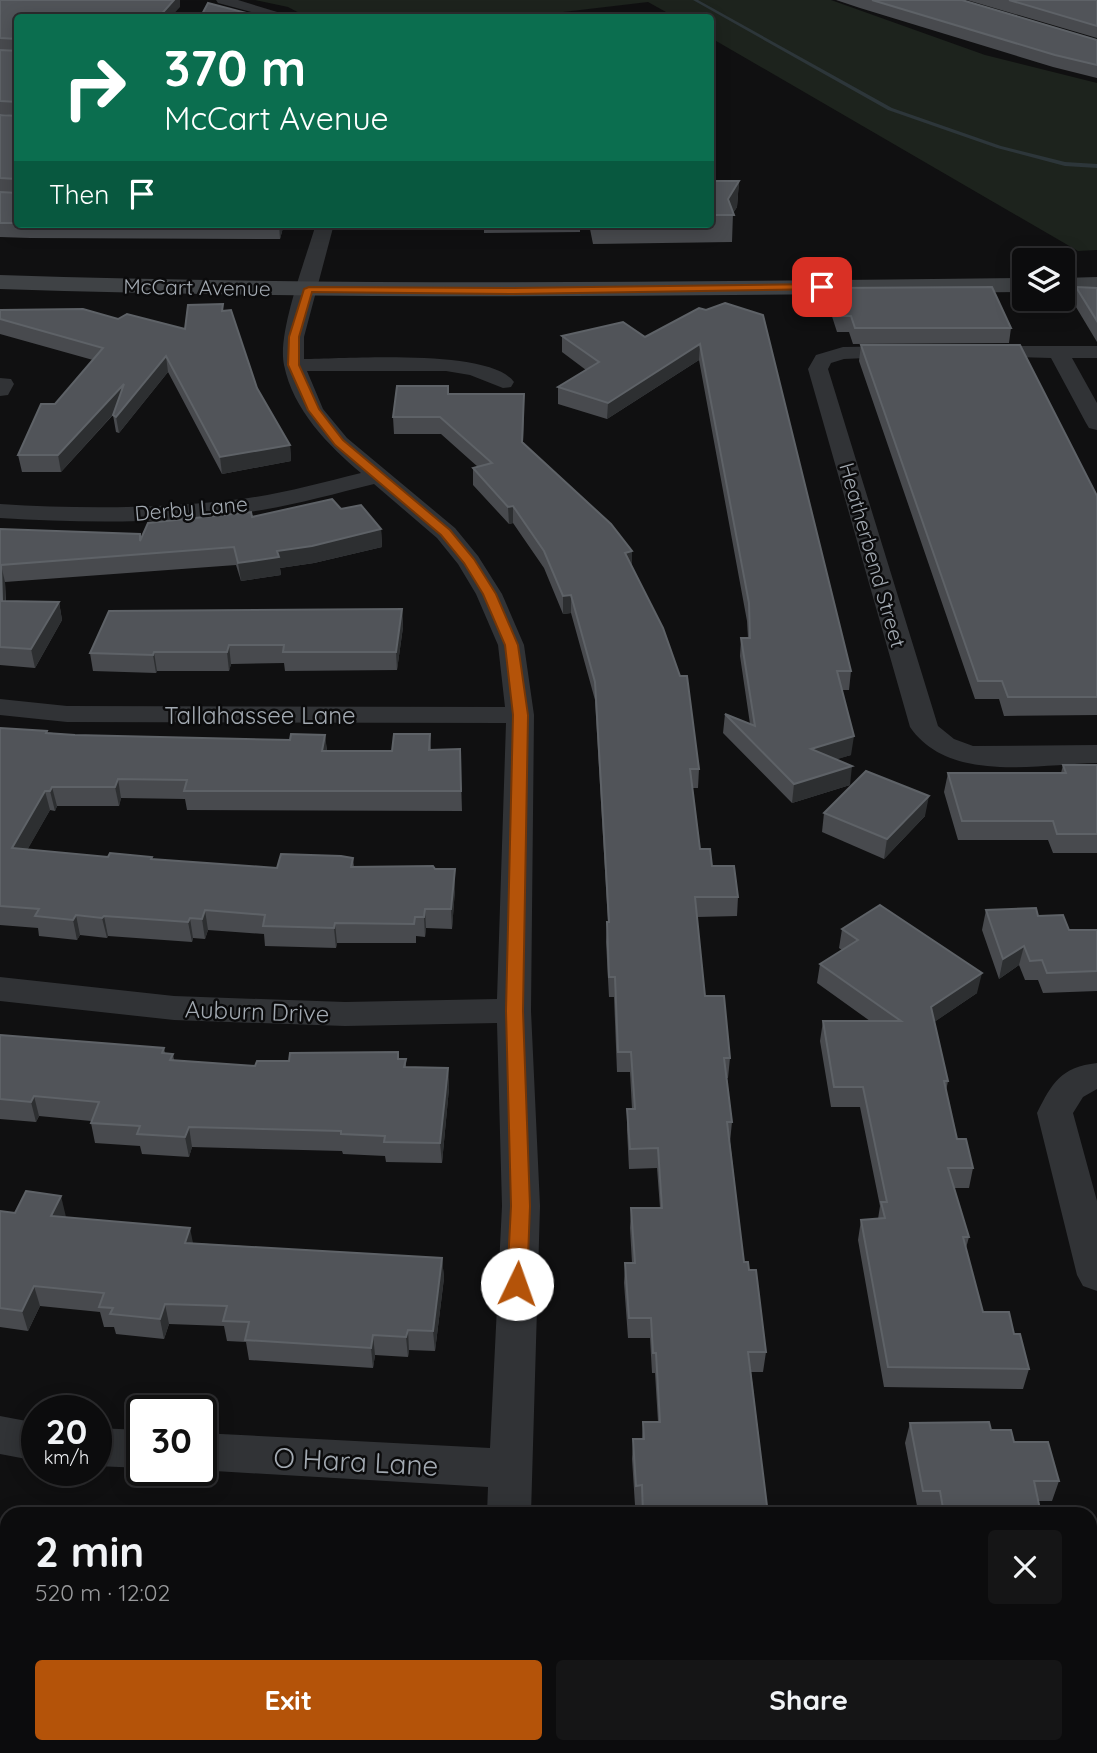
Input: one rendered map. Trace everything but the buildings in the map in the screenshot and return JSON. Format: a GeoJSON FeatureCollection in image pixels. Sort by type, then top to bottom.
{"type":"FeatureCollection","features":[{"type":"Feature","properties":{"kind":"main road","name":"McCart Avenue"},"geometry":{"type":"LineString","coordinates":[[0,262],[208,267]]}},
{"type":"Feature","properties":{"kind":"main road","name":"McCart Avenue"},"geometry":{"type":"LineString","coordinates":[[0,282],[313,273],[514,291],[1012,285]]}},
{"type":"Feature","properties":{"kind":"main road"},"geometry":{"type":"LineString","coordinates":[[1075,285],[1097,284]]}},
{"type":"Feature","properties":{"kind":"street"},"geometry":{"type":"LineString","coordinates":[[223,0],[275,14]]}},
{"type":"Feature","properties":{"kind":"street"},"geometry":{"type":"LineString","coordinates":[[323,228],[294,337],[294,365],[313,410],[339,443],[446,533],[470,561],[489,594],[511,645],[520,715],[514,1011],[521,1206],[509,1507]]}},
{"type":"Feature","properties":{"kind":"street","name":"Heatherbend Street"},"geometry":{"type":"LineString","coordinates":[[923,352],[856,352],[823,359],[818,369],[924,727],[931,737],[942,745],[960,752],[981,755],[1097,754]]}},
{"type":"Feature","properties":{"kind":"street"},"geometry":{"type":"LineString","coordinates":[[964,352],[1097,352]]}},
{"type":"Feature","properties":{"kind":"street"},"geometry":{"type":"LineString","coordinates":[[1058,352],[1097,423]]}},
{"type":"Feature","properties":{"kind":"street"},"geometry":{"type":"LineString","coordinates":[[294,365],[446,365],[475,369],[503,382]]}},
{"type":"Feature","properties":{"kind":"street","name":"Derby Lane"},"geometry":{"type":"LineString","coordinates":[[0,511],[49,514],[200,510],[279,499],[379,477]]}},
{"type":"Feature","properties":{"kind":"street","name":"Tallahassee Lane"},"geometry":{"type":"LineString","coordinates":[[0,707],[67,714],[520,715]]}},
{"type":"Feature","properties":{"kind":"street","name":"Auburn Drive"},"geometry":{"type":"LineString","coordinates":[[0,989],[174,1008],[345,1014],[514,1011]]}},
{"type":"Feature","properties":{"kind":"street"},"geometry":{"type":"LineString","coordinates":[[1097,1076],[1084,1076],[1069,1086],[1055,1113],[1097,1275]]}},
{"type":"Feature","properties":{"kind":"street"},"geometry":{"type":"LineString","coordinates":[[0,1435],[21,1439]]}},
{"type":"Feature","properties":{"kind":"street","name":"O Hara Lane"},"geometry":{"type":"LineString","coordinates":[[217,1453],[511,1469]]}},
{"type":"Feature","properties":{"kind":"shaded area"},"geometry":{"type":"Polygon","coordinates":[[[255,0],[831,0],[985,55],[1097,83],[1097,250],[1078,251],[714,40],[714,14],[670,14],[648,2],[546,14],[301,14],[288,7],[255,0]]]}},
{"type":"Feature","properties":{"kind":"waterway"},"geometry":{"type":"LineString","coordinates":[[695,0],[890,109],[999,147],[1065,164],[1097,166]]}},
{"type":"Feature","properties":{"kind":"route"},"geometry":{"type":"LineString","coordinates":[[517,1284],[521,1206],[514,1011],[520,715],[511,645],[489,594],[470,561],[446,533],[339,443],[313,410],[294,365],[294,337],[309,289],[514,291],[822,287]]}}]}
